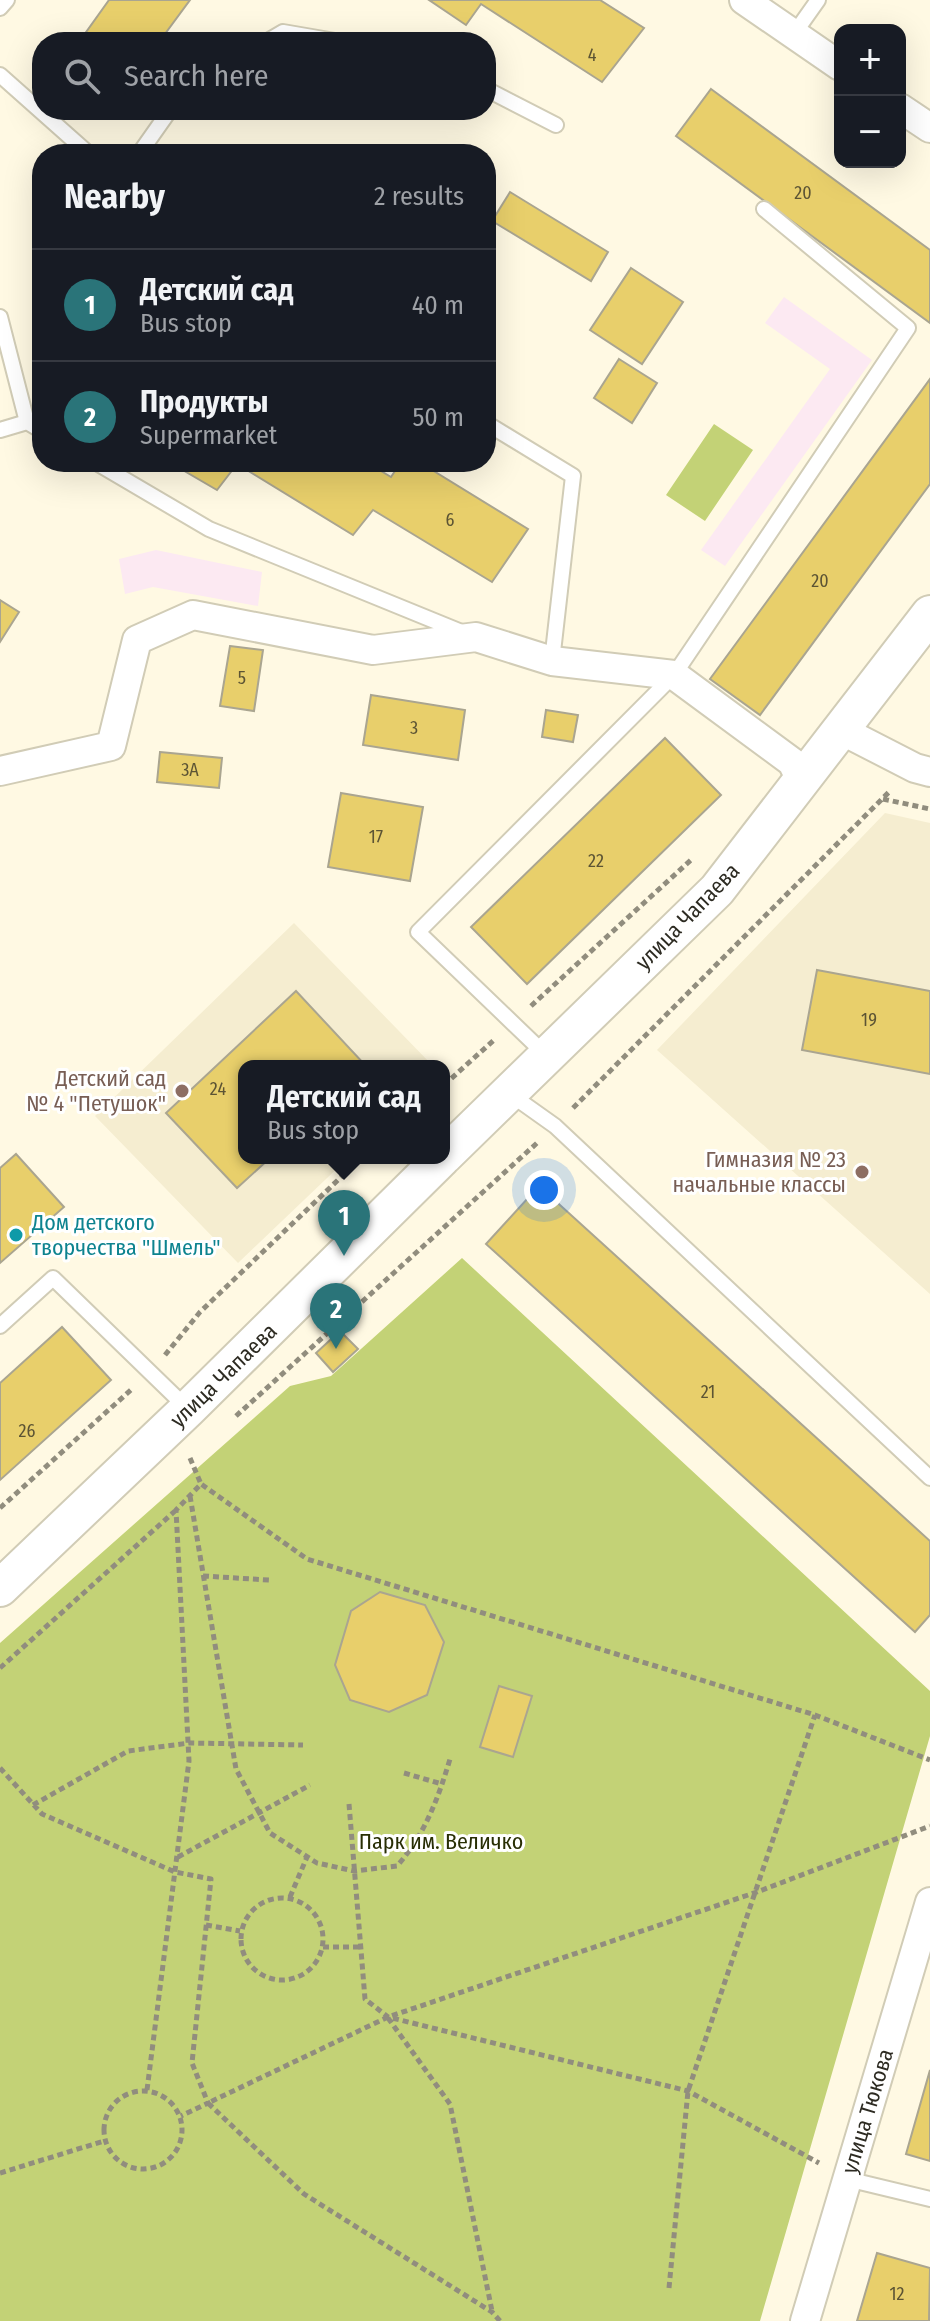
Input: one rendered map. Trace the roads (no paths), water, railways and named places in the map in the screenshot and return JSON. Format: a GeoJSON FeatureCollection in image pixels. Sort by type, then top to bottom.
{"type":"FeatureCollection","features":[{"type":"Feature","properties":{"kind":"street"},"geometry":{"type":"LineString","coordinates":[[744,0],[834,62]]}},
{"type":"Feature","properties":{"kind":"street"},"geometry":{"type":"LineString","coordinates":[[906,112],[930,128]]}},
{"type":"Feature","properties":{"kind":"street","name":"улица Чапаева"},"geometry":{"type":"LineString","coordinates":[[450,1150],[717,890],[930,614]]}},
{"type":"Feature","properties":{"kind":"street"},"geometry":{"type":"LineString","coordinates":[[0,771],[111,746],[137,640],[193,615],[373,650],[476,637],[552,661],[674,675],[792,762],[802,782]]}},
{"type":"Feature","properties":{"kind":"street"},"geometry":{"type":"LineString","coordinates":[[839,729],[915,768],[930,772]]}},
{"type":"Feature","properties":{"kind":"street","name":"улица Чапаева"},"geometry":{"type":"LineString","coordinates":[[0,1588],[188,1409],[436,1164]]}},
{"type":"Feature","properties":{"kind":"street","name":"улица Тюкова"},"geometry":{"type":"LineString","coordinates":[[805,2321],[930,1902]]}},
{"type":"Feature","properties":{"kind":"lane"},"geometry":{"type":"LineString","coordinates":[[0,8],[7,0]]}},
{"type":"Feature","properties":{"kind":"lane"},"geometry":{"type":"LineString","coordinates":[[794,34],[818,0]]}},
{"type":"Feature","properties":{"kind":"lane"},"geometry":{"type":"LineString","coordinates":[[0,75],[32,103]]}},
{"type":"Feature","properties":{"kind":"lane"},"geometry":{"type":"LineString","coordinates":[[496,94],[556,125]]}},
{"type":"Feature","properties":{"kind":"lane"},"geometry":{"type":"LineString","coordinates":[[51,120],[78,144]]}},
{"type":"Feature","properties":{"kind":"lane"},"geometry":{"type":"LineString","coordinates":[[146,144],[163,120]]}},
{"type":"Feature","properties":{"kind":"lane"},"geometry":{"type":"LineString","coordinates":[[548,1057],[418,932],[674,675],[908,328],[764,209]]}},
{"type":"Feature","properties":{"kind":"lane"},"geometry":{"type":"LineString","coordinates":[[0,317],[27,422],[32,425]]}},
{"type":"Feature","properties":{"kind":"lane"},"geometry":{"type":"LineString","coordinates":[[0,430],[27,422]]}},
{"type":"Feature","properties":{"kind":"lane"},"geometry":{"type":"LineString","coordinates":[[496,429],[573,476],[552,661]]}},
{"type":"Feature","properties":{"kind":"lane"},"geometry":{"type":"LineString","coordinates":[[112,472],[209,529],[476,637]]}},
{"type":"Feature","properties":{"kind":"lane"},"geometry":{"type":"LineString","coordinates":[[510,1094],[555,1126],[930,1478]]}},
{"type":"Feature","properties":{"kind":"lane"},"geometry":{"type":"LineString","coordinates":[[0,1326],[53,1278],[188,1409]]}},
{"type":"Feature","properties":{"kind":"lane"},"geometry":{"type":"LineString","coordinates":[[847,2179],[930,2199]]}},
{"type":"Feature","properties":{"kind":"place","name":"Детский сад № 4 \"Петушок\""},"geometry":{"type":"Point","coordinates":[182,1091]}},
{"type":"Feature","properties":{"kind":"place","name":"Гимназия № 23 начальные классы"},"geometry":{"type":"Point","coordinates":[862,1172]}},
{"type":"Feature","properties":{"kind":"place","name":"Дом детского творчества \"Шмель\""},"geometry":{"type":"Point","coordinates":[16,1235]}},
{"type":"Feature","properties":{"kind":"place","name":"Детский сад"},"geometry":{"type":"Point","coordinates":[344,1256]}},
{"type":"Feature","properties":{"kind":"place","name":"Продукты"},"geometry":{"type":"Point","coordinates":[336,1349]}},
{"type":"Feature","properties":{"kind":"park label","name":"Парк им. Величко"},"geometry":{"type":"Point","coordinates":[441,1841]}}]}
